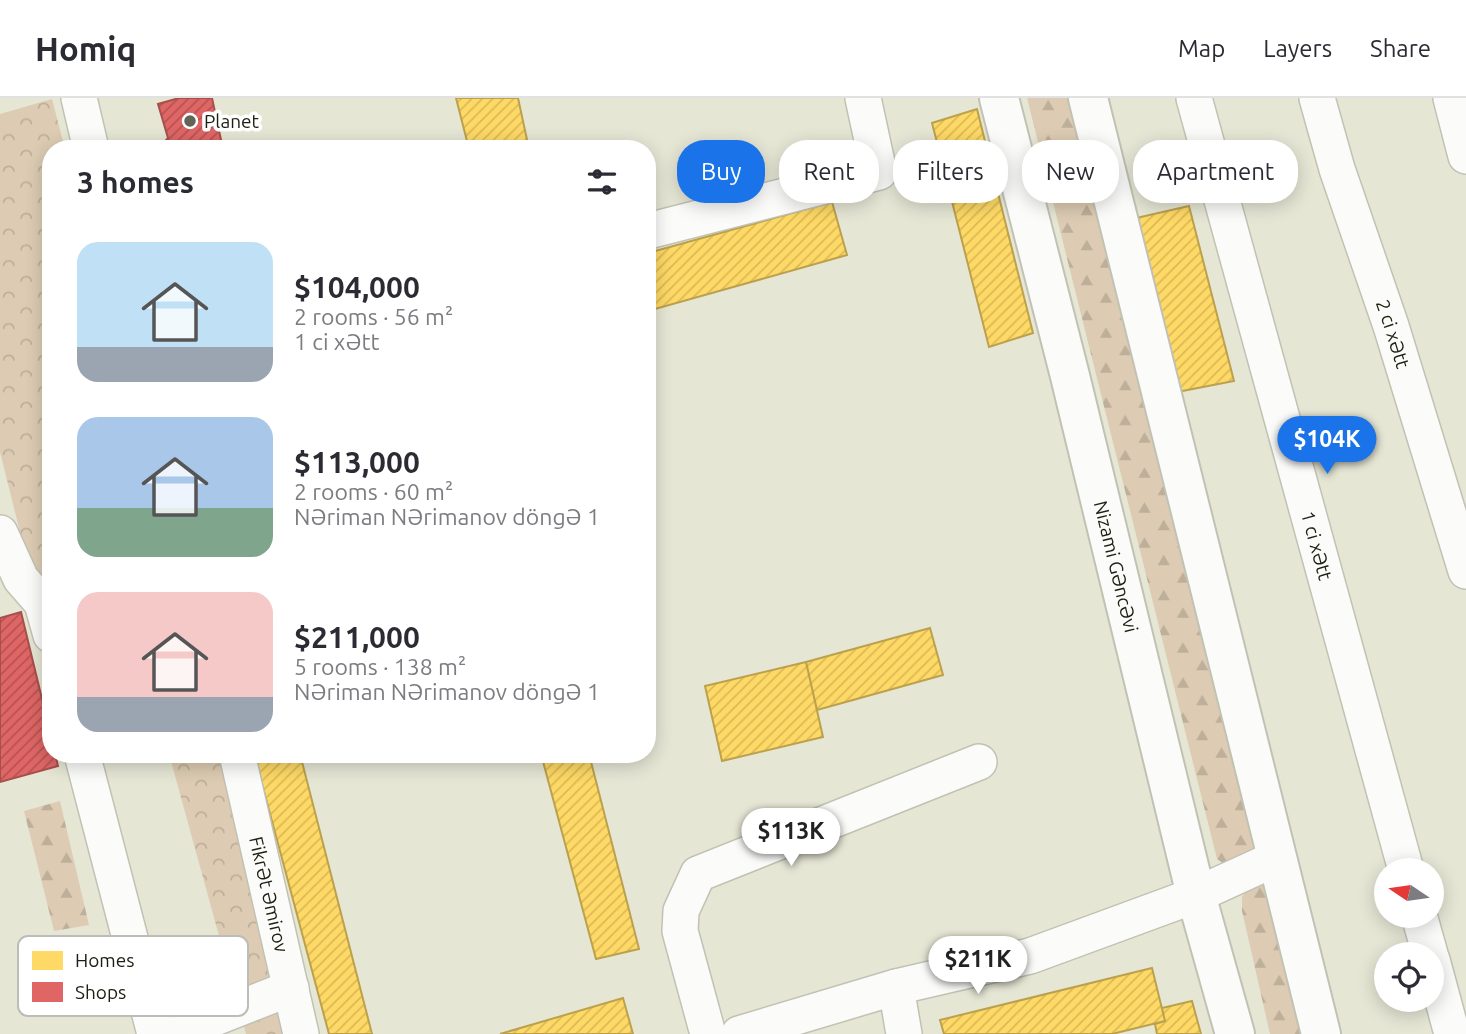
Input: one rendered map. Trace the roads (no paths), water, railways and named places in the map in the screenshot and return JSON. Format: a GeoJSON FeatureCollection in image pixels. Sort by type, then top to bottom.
{"type":"FeatureCollection","features":[{"type":"Feature","properties":{"kind":"main road","name":"Nizami Gəncəvi"},"geometry":{"type":"LineString","coordinates":[[999,98],[1074,389],[1196,895],[1235,1034]]}},
{"type":"Feature","properties":{"kind":"main road"},"geometry":{"type":"LineString","coordinates":[[1088,98],[1321,1034]]}},
{"type":"Feature","properties":{"kind":"street"},"geometry":{"type":"LineString","coordinates":[[79,98],[89,140]]}},
{"type":"Feature","properties":{"kind":"street"},"geometry":{"type":"LineString","coordinates":[[656,229],[879,172],[863,98]]}},
{"type":"Feature","properties":{"kind":"street","name":"1 ci xətt"},"geometry":{"type":"LineString","coordinates":[[1194,98],[1403,858]]}},
{"type":"Feature","properties":{"kind":"street","name":"2 ci xətt"},"geometry":{"type":"LineString","coordinates":[[1317,98],[1337,170],[1391,327],[1466,571]]}},
{"type":"Feature","properties":{"kind":"street"},"geometry":{"type":"LineString","coordinates":[[1451,98],[1466,156]]}},
{"type":"Feature","properties":{"kind":"street"},"geometry":{"type":"LineString","coordinates":[[0,533],[21,579],[42,606]]}},
{"type":"Feature","properties":{"kind":"street"},"geometry":{"type":"LineString","coordinates":[[708,1034],[680,931],[681,911],[698,874],[979,762]]}},
{"type":"Feature","properties":{"kind":"street","name":"Fikrət Əmirov"},"geometry":{"type":"LineString","coordinates":[[239,763],[301,1034]]}},
{"type":"Feature","properties":{"kind":"street"},"geometry":{"type":"LineString","coordinates":[[91,764],[132,936]]}},
{"type":"Feature","properties":{"kind":"street"},"geometry":{"type":"LineString","coordinates":[[739,1034],[896,987],[1030,956],[1196,895],[1277,858]]}},
{"type":"Feature","properties":{"kind":"street"},"geometry":{"type":"LineString","coordinates":[[896,987],[904,1034]]}},
{"type":"Feature","properties":{"kind":"street"},"geometry":{"type":"LineString","coordinates":[[248,1005],[291,988]]}},
{"type":"Feature","properties":{"kind":"street"},"geometry":{"type":"LineString","coordinates":[[1444,1004],[1452,1034]]}},
{"type":"Feature","properties":{"kind":"street"},"geometry":{"type":"LineString","coordinates":[[151,1016],[155,1034]]}},
{"type":"Feature","properties":{"kind":"street"},"geometry":{"type":"LineString","coordinates":[[174,1034],[220,1016]]}},
{"type":"Feature","properties":{"kind":"place","name":"Planet"},"geometry":{"type":"Point","coordinates":[190,121]}}]}
